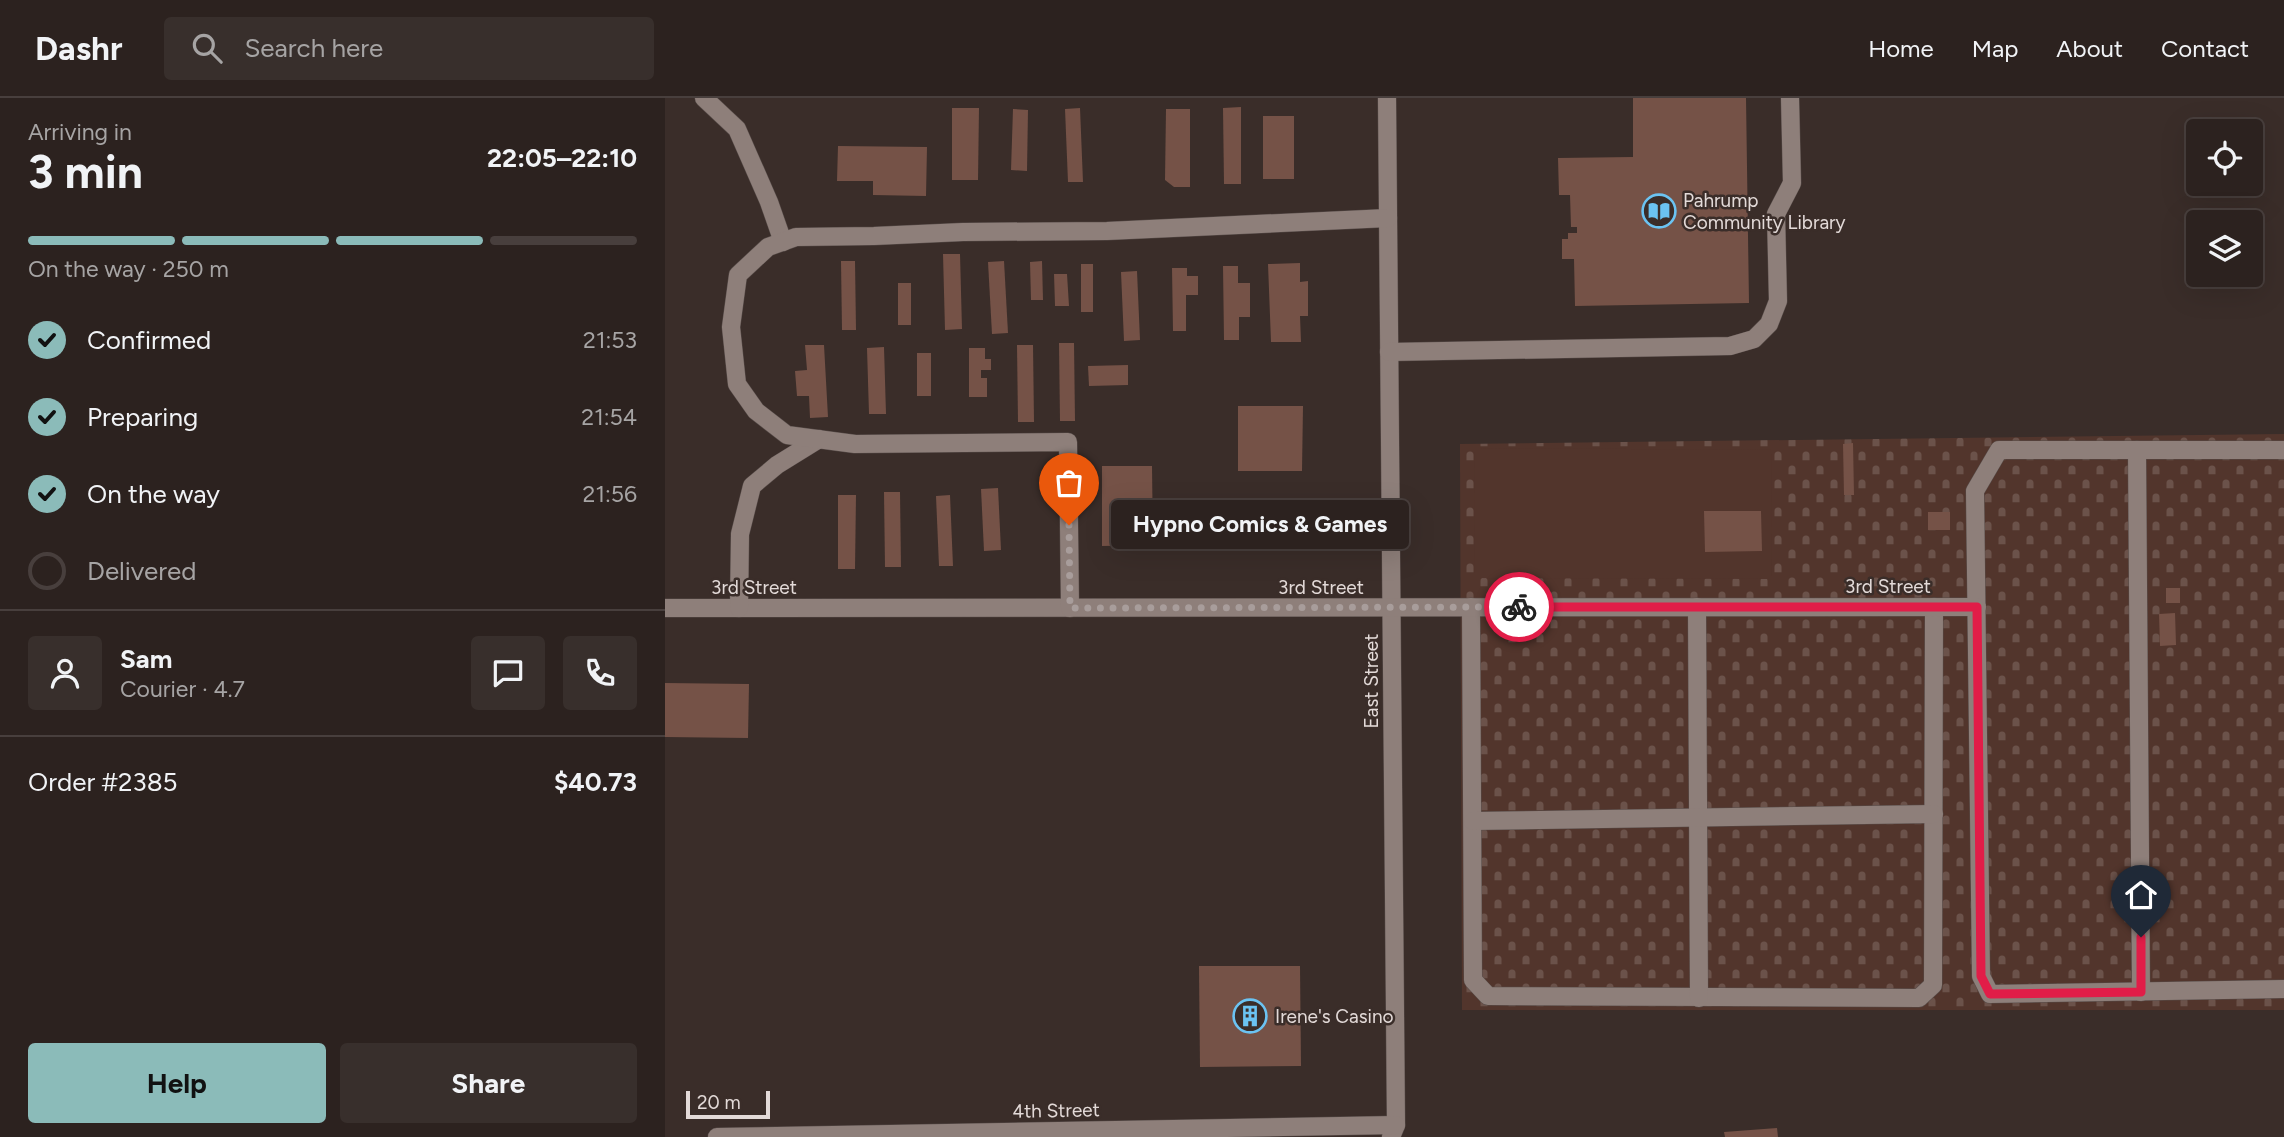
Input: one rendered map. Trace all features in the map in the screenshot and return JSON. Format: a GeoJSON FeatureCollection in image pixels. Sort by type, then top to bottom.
{"type":"FeatureCollection","features":[{"type":"Feature","properties":{"kind":"street"},"geometry":{"type":"LineString","coordinates":[[704,98],[737,129],[769,202],[783,242]]}},
{"type":"Feature","properties":{"kind":"street","name":"East Street"},"geometry":{"type":"LineString","coordinates":[[1387,98],[1396,1133]]}},
{"type":"Feature","properties":{"kind":"street"},"geometry":{"type":"LineString","coordinates":[[1389,352],[1730,346],[1754,339],[1769,324],[1778,301],[1776,214],[1792,183],[1790,98]]}},
{"type":"Feature","properties":{"kind":"street"},"geometry":{"type":"LineString","coordinates":[[1070,608],[1068,442],[855,444],[787,435],[756,411],[737,384],[731,327],[738,275],[768,247],[796,237],[1107,231],[1388,218]]}},
{"type":"Feature","properties":{"kind":"street"},"geometry":{"type":"LineString","coordinates":[[739,608],[740,534],[752,486],[777,465],[819,439]]}},
{"type":"Feature","properties":{"kind":"street"},"geometry":{"type":"LineString","coordinates":[[2284,450],[1999,450],[1975,491],[1981,976],[1990,994],[2284,989]]}},
{"type":"Feature","properties":{"kind":"street"},"geometry":{"type":"LineString","coordinates":[[2137,450],[2141,992]]}},
{"type":"Feature","properties":{"kind":"street"},"geometry":{"type":"LineString","coordinates":[[1471,607],[1473,981],[1488,996],[1919,998],[1933,985],[1934,607]]}},
{"type":"Feature","properties":{"kind":"street"},"geometry":{"type":"LineString","coordinates":[[1697,607],[1699,998]]}},
{"type":"Feature","properties":{"kind":"street","name":"3rd Street"},"geometry":{"type":"LineString","coordinates":[[665,608],[1977,607]]}},
{"type":"Feature","properties":{"kind":"street"},"geometry":{"type":"LineString","coordinates":[[1473,821],[1934,814]]}},
{"type":"Feature","properties":{"kind":"street","name":"4th Street"},"geometry":{"type":"LineString","coordinates":[[717,1137],[1396,1133]]}},
{"type":"Feature","properties":{"kind":"green space"},"geometry":{"type":"Polygon","coordinates":[[[2284,434],[2284,1010],[1462,1010],[1460,444],[2284,434]]]}},
{"type":"Feature","properties":{"kind":"green space"},"geometry":{"type":"Polygon","coordinates":[[[1475,448],[1772,450],[1771,579],[1474,578],[1475,448]]]}},
{"type":"Feature","properties":{"kind":"building","name":"Pahrump Community Library"},"geometry":{"type":"Polygon","coordinates":[[[1633,98],[1746,98],[1749,303],[1575,306],[1574,259],[1562,259],[1562,239],[1568,239],[1568,233],[1577,233],[1577,227],[1571,227],[1570,195],[1559,195],[1558,158],[1633,157],[1633,98]]]}},
{"type":"Feature","properties":{"kind":"building"},"geometry":{"type":"Polygon","coordinates":[[[1241,107],[1241,184],[1224,184],[1223,108],[1241,107]]]}},
{"type":"Feature","properties":{"kind":"building"},"geometry":{"type":"Polygon","coordinates":[[[952,108],[979,108],[978,180],[952,180],[952,108]]]}},
{"type":"Feature","properties":{"kind":"building"},"geometry":{"type":"Polygon","coordinates":[[[1080,108],[1083,182],[1068,182],[1065,109],[1080,108]]]}},
{"type":"Feature","properties":{"kind":"building"},"geometry":{"type":"Polygon","coordinates":[[[1013,109],[1028,110],[1027,171],[1011,170],[1013,109]]]}},
{"type":"Feature","properties":{"kind":"building"},"geometry":{"type":"Polygon","coordinates":[[[1166,109],[1190,109],[1190,187],[1174,187],[1165,180],[1166,109]]]}},
{"type":"Feature","properties":{"kind":"building"},"geometry":{"type":"Polygon","coordinates":[[[1263,116],[1294,116],[1294,179],[1263,179],[1263,116]]]}},
{"type":"Feature","properties":{"kind":"building"},"geometry":{"type":"Polygon","coordinates":[[[838,146],[927,147],[926,196],[873,195],[873,181],[837,181],[838,146]]]}},
{"type":"Feature","properties":{"kind":"building"},"geometry":{"type":"Polygon","coordinates":[[[943,254],[960,254],[962,329],[945,330],[943,254]]]}},
{"type":"Feature","properties":{"kind":"building"},"geometry":{"type":"Polygon","coordinates":[[[841,261],[855,261],[856,330],[842,330],[841,261]]]}},
{"type":"Feature","properties":{"kind":"building"},"geometry":{"type":"Polygon","coordinates":[[[1004,261],[1008,333],[992,334],[988,262],[1004,261]]]}},
{"type":"Feature","properties":{"kind":"building"},"geometry":{"type":"Polygon","coordinates":[[[1042,261],[1043,300],[1031,300],[1030,262],[1042,261]]]}},
{"type":"Feature","properties":{"kind":"building"},"geometry":{"type":"Polygon","coordinates":[[[1300,263],[1300,282],[1308,281],[1308,316],[1300,316],[1301,342],[1271,342],[1268,264],[1300,263]]]}},
{"type":"Feature","properties":{"kind":"building"},"geometry":{"type":"Polygon","coordinates":[[[1081,264],[1093,264],[1093,312],[1081,312],[1081,264]]]}},
{"type":"Feature","properties":{"kind":"building"},"geometry":{"type":"Polygon","coordinates":[[[1223,266],[1238,266],[1238,283],[1250,283],[1250,317],[1239,317],[1239,340],[1224,340],[1223,266]]]}},
{"type":"Feature","properties":{"kind":"building"},"geometry":{"type":"Polygon","coordinates":[[[1172,268],[1187,268],[1187,276],[1198,276],[1198,295],[1186,295],[1186,331],[1173,331],[1172,268]]]}},
{"type":"Feature","properties":{"kind":"building"},"geometry":{"type":"Polygon","coordinates":[[[1137,271],[1140,340],[1124,341],[1121,272],[1137,271]]]}},
{"type":"Feature","properties":{"kind":"building"},"geometry":{"type":"Polygon","coordinates":[[[1054,274],[1067,274],[1069,306],[1055,306],[1054,274]]]}},
{"type":"Feature","properties":{"kind":"building"},"geometry":{"type":"Polygon","coordinates":[[[898,283],[911,283],[911,325],[898,325],[898,283]]]}},
{"type":"Feature","properties":{"kind":"building"},"geometry":{"type":"Polygon","coordinates":[[[1059,343],[1074,343],[1075,421],[1060,421],[1059,343]]]}},
{"type":"Feature","properties":{"kind":"building"},"geometry":{"type":"Polygon","coordinates":[[[805,345],[824,345],[828,417],[810,418],[809,396],[797,396],[795,371],[807,370],[805,345]]]}},
{"type":"Feature","properties":{"kind":"building"},"geometry":{"type":"Polygon","coordinates":[[[1017,345],[1033,345],[1034,422],[1018,422],[1017,345]]]}},
{"type":"Feature","properties":{"kind":"building"},"geometry":{"type":"Polygon","coordinates":[[[884,347],[886,414],[869,414],[867,348],[884,347]]]}},
{"type":"Feature","properties":{"kind":"building"},"geometry":{"type":"Polygon","coordinates":[[[969,348],[985,348],[985,359],[991,359],[991,370],[981,370],[981,378],[987,378],[987,397],[969,397],[969,348]]]}},
{"type":"Feature","properties":{"kind":"building"},"geometry":{"type":"Polygon","coordinates":[[[917,353],[931,353],[931,396],[917,396],[917,353]]]}},
{"type":"Feature","properties":{"kind":"building"},"geometry":{"type":"Polygon","coordinates":[[[1128,365],[1128,385],[1089,386],[1088,366],[1128,365]]]}},
{"type":"Feature","properties":{"kind":"building"},"geometry":{"type":"Polygon","coordinates":[[[1238,406],[1303,406],[1302,471],[1238,471],[1238,406]]]}},
{"type":"Feature","properties":{"kind":"building"},"geometry":{"type":"Polygon","coordinates":[[[1853,443],[1854,495],[1844,495],[1843,444],[1853,443]]]}},
{"type":"Feature","properties":{"kind":"building"},"geometry":{"type":"Polygon","coordinates":[[[1102,466],[1152,466],[1153,545],[1102,546],[1102,466]]]}},
{"type":"Feature","properties":{"kind":"building"},"geometry":{"type":"Polygon","coordinates":[[[998,488],[1001,550],[984,551],[981,489],[998,488]]]}},
{"type":"Feature","properties":{"kind":"building"},"geometry":{"type":"Polygon","coordinates":[[[884,492],[900,492],[901,567],[885,567],[884,492]]]}},
{"type":"Feature","properties":{"kind":"building"},"geometry":{"type":"Polygon","coordinates":[[[838,495],[856,495],[855,569],[838,569],[838,495]]]}},
{"type":"Feature","properties":{"kind":"building"},"geometry":{"type":"Polygon","coordinates":[[[950,495],[953,566],[939,566],[936,496],[950,495]]]}},
{"type":"Feature","properties":{"kind":"building"},"geometry":{"type":"Polygon","coordinates":[[[1704,511],[1761,511],[1762,551],[1705,552],[1704,511]]]}},
{"type":"Feature","properties":{"kind":"building"},"geometry":{"type":"Polygon","coordinates":[[[1928,512],[1950,512],[1950,530],[1928,530],[1928,512]]]}},
{"type":"Feature","properties":{"kind":"building"},"geometry":{"type":"Polygon","coordinates":[[[2166,588],[2180,588],[2180,603],[2166,603],[2166,588]]]}},
{"type":"Feature","properties":{"kind":"building"},"geometry":{"type":"Polygon","coordinates":[[[2175,613],[2176,645],[2160,646],[2159,614],[2175,613]]]}},
{"type":"Feature","properties":{"kind":"building"},"geometry":{"type":"Polygon","coordinates":[[[665,683],[749,684],[748,738],[665,737],[665,683]]]}},
{"type":"Feature","properties":{"kind":"building","name":"Irene's Casino"},"geometry":{"type":"Polygon","coordinates":[[[1199,966],[1300,966],[1301,1066],[1200,1067],[1199,966]]]}},
{"type":"Feature","properties":{"kind":"building"},"geometry":{"type":"Polygon","coordinates":[[[1777,1128],[1778,1137],[1725,1137],[1724,1132],[1777,1128]]]}},
{"type":"Feature","properties":{"kind":"way so far"},"geometry":{"type":"LineString","coordinates":[[1069,525],[1070,608],[1519,607]]}},
{"type":"Feature","properties":{"kind":"place","name":"Pahrump Community Library"},"geometry":{"type":"Point","coordinates":[1659,211]}},
{"type":"Feature","properties":{"kind":"place","name":"Hypno Comics & Games"},"geometry":{"type":"Point","coordinates":[1069,525]}},
{"type":"Feature","properties":{"kind":"place","name":"Irene's Casino"},"geometry":{"type":"Point","coordinates":[1250,1016]}},
{"type":"Feature","properties":{"kind":"route"},"geometry":{"type":"LineString","coordinates":[[1519,607],[1977,607],[1981,976],[1990,994],[2141,992],[2141,937]]}}]}
